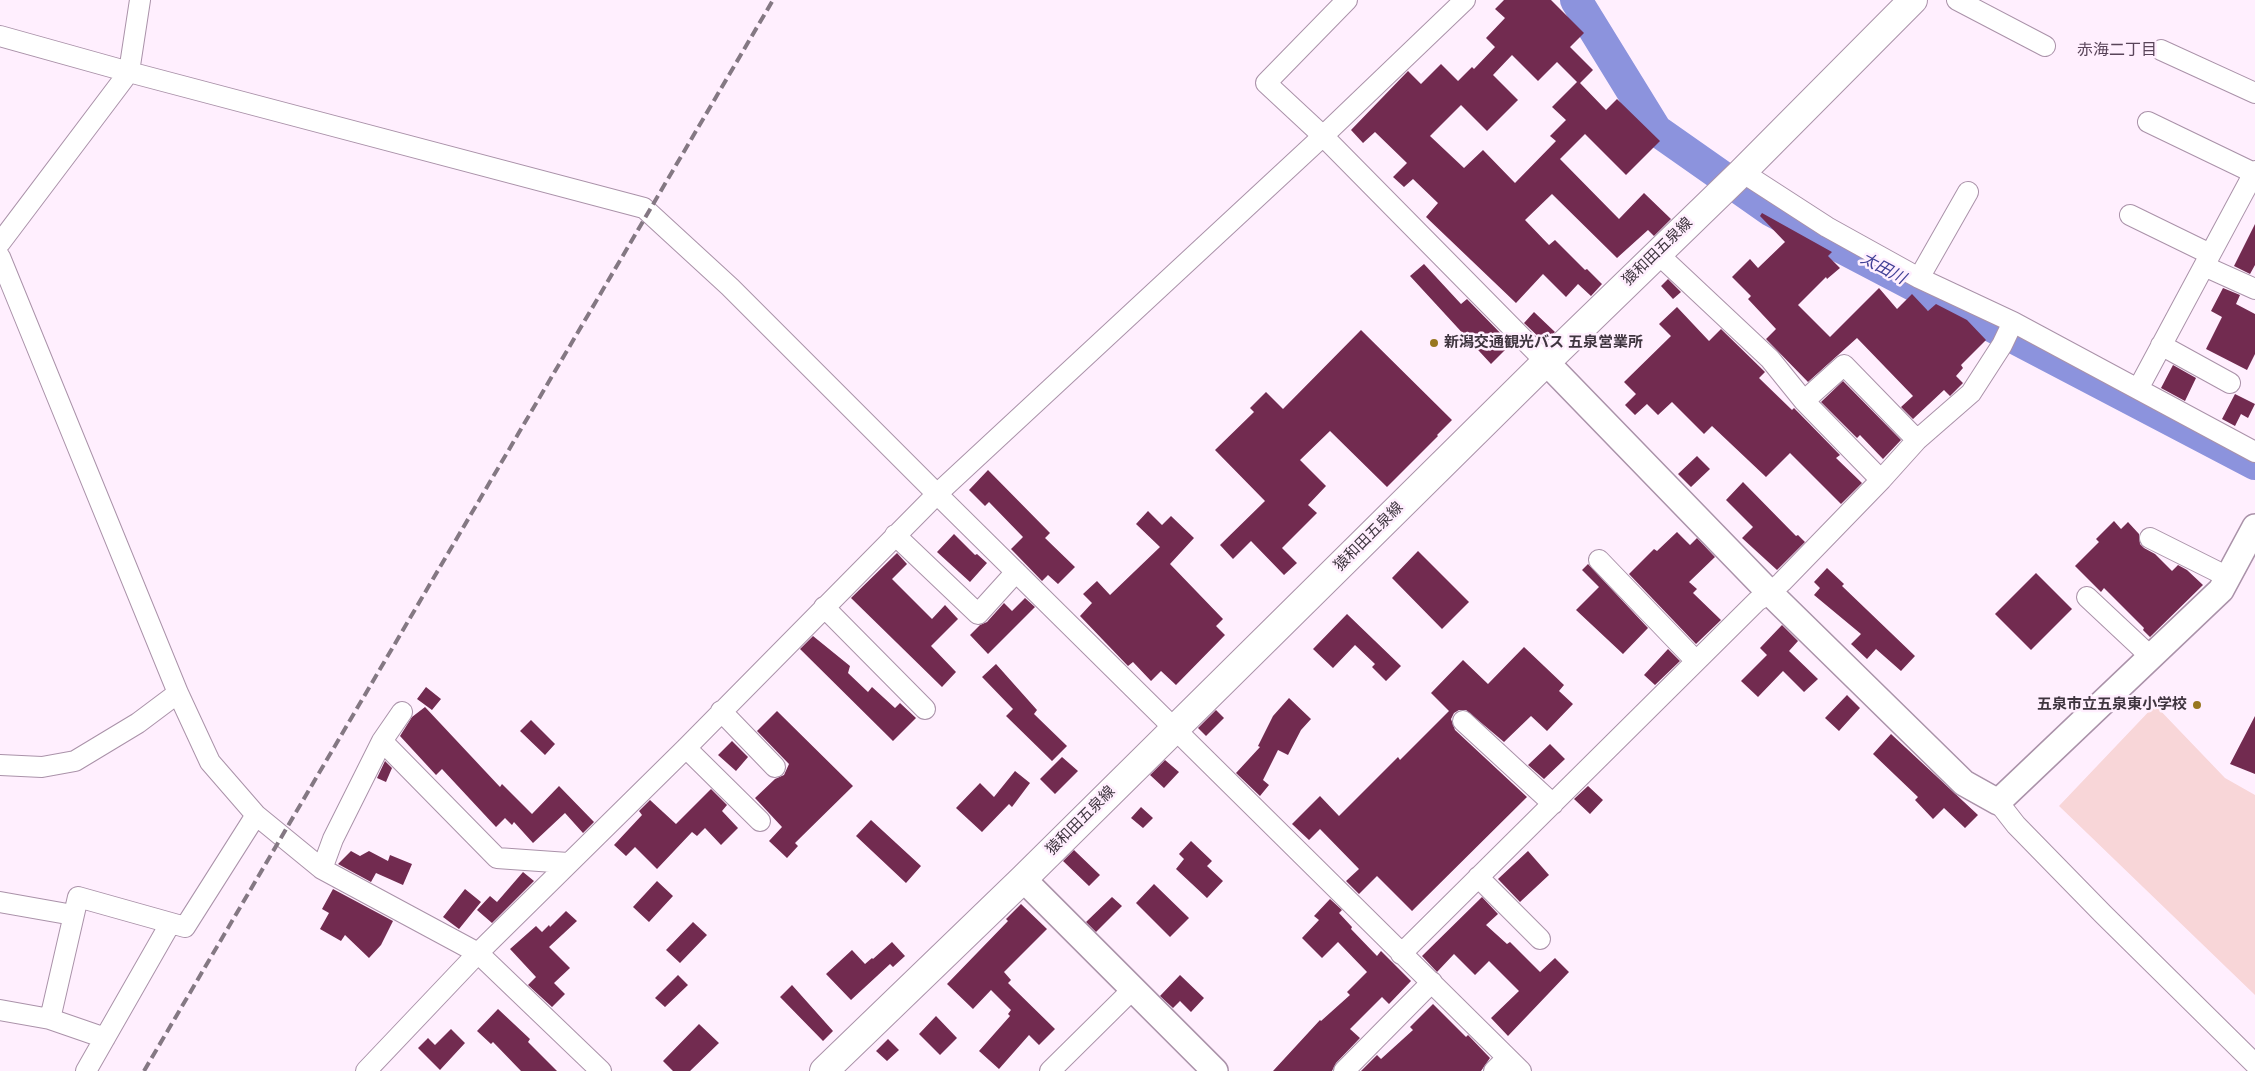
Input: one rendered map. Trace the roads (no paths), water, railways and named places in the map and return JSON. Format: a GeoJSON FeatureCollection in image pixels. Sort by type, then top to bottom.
{"type":"FeatureCollection","features":[{"type":"Feature","properties":{"kind":"main road","name":"猿和田五泉線"},"geometry":{"type":"LineString","coordinates":[[824,1071],[1023,879],[1546,362],[1733,181],[1913,0]]}},
{"type":"Feature","properties":{"kind":"street"},"geometry":{"type":"LineString","coordinates":[[0,243],[129,72],[140,0]]}},
{"type":"Feature","properties":{"kind":"street"},"geometry":{"type":"LineString","coordinates":[[1347,0],[1266,83],[1323,136],[1770,593],[1964,783],[1998,802],[2016,825],[2103,914],[2255,1064]]}},
{"type":"Feature","properties":{"kind":"street"},"geometry":{"type":"LineString","coordinates":[[366,1071],[478,953],[686,748],[936,494],[1323,136],[1465,0]]}},
{"type":"Feature","properties":{"kind":"street"},"geometry":{"type":"LineString","coordinates":[[1957,0],[2045,46]]}},
{"type":"Feature","properties":{"kind":"street"},"geometry":{"type":"LineString","coordinates":[[0,36],[644,208],[730,287],[936,494],[1401,954],[1432,982],[1507,1066]]}},
{"type":"Feature","properties":{"kind":"street"},"geometry":{"type":"LineString","coordinates":[[2161,50],[2255,93]]}},
{"type":"Feature","properties":{"kind":"street"},"geometry":{"type":"LineString","coordinates":[[2138,389],[2255,172],[2148,122]]}},
{"type":"Feature","properties":{"kind":"street"},"geometry":{"type":"LineString","coordinates":[[1733,181],[1827,227],[1919,278],[2013,322],[2255,452]]}},
{"type":"Feature","properties":{"kind":"street"},"geometry":{"type":"LineString","coordinates":[[1919,278],[1968,192]]}},
{"type":"Feature","properties":{"kind":"street"},"geometry":{"type":"LineString","coordinates":[[2130,215],[2255,289]]}},
{"type":"Feature","properties":{"kind":"street"},"geometry":{"type":"LineString","coordinates":[[1657,253],[1770,359],[1804,401],[1881,480]]}},
{"type":"Feature","properties":{"kind":"street"},"geometry":{"type":"LineString","coordinates":[[0,256],[178,693],[210,762],[256,815],[322,869],[478,953],[601,1071]]}},
{"type":"Feature","properties":{"kind":"street"},"geometry":{"type":"LineString","coordinates":[[1401,954],[1756,601],[1770,593],[1881,480],[1917,440],[1972,393],[2002,345],[2013,322]]}},
{"type":"Feature","properties":{"kind":"street"},"geometry":{"type":"LineString","coordinates":[[2161,345],[2230,383]]}},
{"type":"Feature","properties":{"kind":"street"},"geometry":{"type":"LineString","coordinates":[[1804,401],[1844,365],[1917,440]]}},
{"type":"Feature","properties":{"kind":"street"},"geometry":{"type":"LineString","coordinates":[[1998,802],[2221,590],[2255,527]]}},
{"type":"Feature","properties":{"kind":"street"},"geometry":{"type":"LineString","coordinates":[[895,535],[978,614],[1016,572]]}},
{"type":"Feature","properties":{"kind":"street"},"geometry":{"type":"LineString","coordinates":[[2150,538],[2228,577]]}},
{"type":"Feature","properties":{"kind":"street"},"geometry":{"type":"LineString","coordinates":[[1599,560],[1696,661]]}},
{"type":"Feature","properties":{"kind":"street"},"geometry":{"type":"LineString","coordinates":[[2087,597],[2150,656]]}},
{"type":"Feature","properties":{"kind":"street"},"geometry":{"type":"LineString","coordinates":[[824,607],[925,709]]}},
{"type":"Feature","properties":{"kind":"street"},"geometry":{"type":"LineString","coordinates":[[0,765],[42,767],[75,761],[138,723],[178,693]]}},
{"type":"Feature","properties":{"kind":"street"},"geometry":{"type":"LineString","coordinates":[[721,711],[775,767]]}},
{"type":"Feature","properties":{"kind":"street"},"geometry":{"type":"LineString","coordinates":[[322,869],[333,839],[382,741],[402,712]]}},
{"type":"Feature","properties":{"kind":"street"},"geometry":{"type":"LineString","coordinates":[[1462,721],[1553,804]]}},
{"type":"Feature","properties":{"kind":"street"},"geometry":{"type":"LineString","coordinates":[[382,741],[497,858],[568,863]]}},
{"type":"Feature","properties":{"kind":"street"},"geometry":{"type":"LineString","coordinates":[[686,748],[760,821]]}},
{"type":"Feature","properties":{"kind":"street"},"geometry":{"type":"LineString","coordinates":[[50,1020],[78,897],[185,927],[256,815]]}},
{"type":"Feature","properties":{"kind":"street"},"geometry":{"type":"LineString","coordinates":[[1478,878],[1540,940]]}},
{"type":"Feature","properties":{"kind":"street"},"geometry":{"type":"LineString","coordinates":[[1023,879],[1215,1071]]}},
{"type":"Feature","properties":{"kind":"street"},"geometry":{"type":"LineString","coordinates":[[0,902],[73,915]]}},
{"type":"Feature","properties":{"kind":"street"},"geometry":{"type":"LineString","coordinates":[[86,1071],[170,924]]}},
{"type":"Feature","properties":{"kind":"street"},"geometry":{"type":"LineString","coordinates":[[1344,1071],[1432,982]]}},
{"type":"Feature","properties":{"kind":"street"},"geometry":{"type":"LineString","coordinates":[[1050,1071],[1133,989]]}},
{"type":"Feature","properties":{"kind":"street"},"geometry":{"type":"LineString","coordinates":[[0,1010],[50,1020],[105,1038]]}},
{"type":"Feature","properties":{"kind":"waterway","name":"太田川"},"geometry":{"type":"LineString","coordinates":[[1576,0],[1656,130],[1770,210],[2255,464]]}},
{"type":"Feature","properties":{"kind":"railway"},"geometry":{"type":"LineString","coordinates":[[144,1071],[773,0]]}},
{"type":"Feature","properties":{"kind":"place","name":"新潟交通観光バス 五泉営業所"},"geometry":{"type":"Point","coordinates":[1434,343]}},
{"type":"Feature","properties":{"kind":"place","name":"五泉市立五泉東小学校"},"geometry":{"type":"Point","coordinates":[2197,705]}},
{"type":"Feature","properties":{"kind":"district","name":"赤海二丁目"},"geometry":{"type":"Point","coordinates":[2117,51]}}]}
